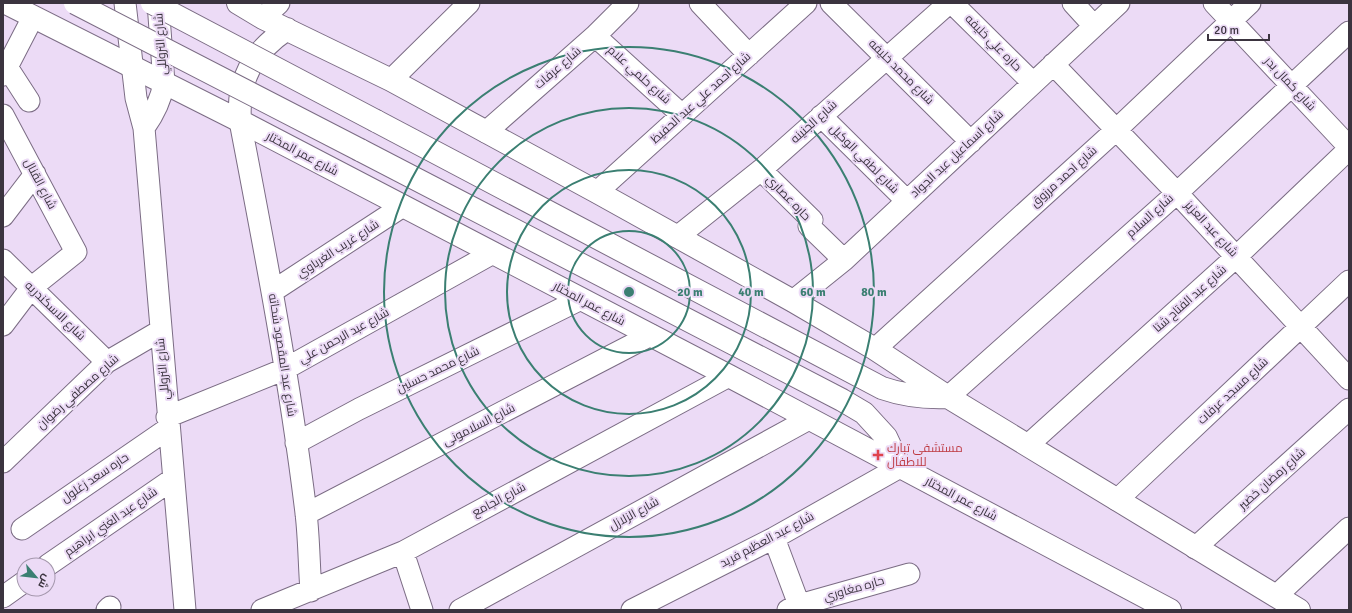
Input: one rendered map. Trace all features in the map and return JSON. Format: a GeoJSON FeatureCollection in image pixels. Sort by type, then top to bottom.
{"type":"FeatureCollection","features":[{"type":"Feature","properties":{"kind":"main road","name":"شارع عمر المختار"},"geometry":{"type":"LineString","coordinates":[[6,3],[132,65],[729,376],[1170,610]]}},
{"type":"Feature","properties":{"kind":"main road"},"geometry":{"type":"LineString","coordinates":[[75,3],[848,404],[864,413],[886,437],[900,467]]}},
{"type":"Feature","properties":{"kind":"main road"},"geometry":{"type":"LineString","coordinates":[[152,3],[882,388],[911,396],[926,398],[948,397]]}},
{"type":"Feature","properties":{"kind":"main road"},"geometry":{"type":"LineString","coordinates":[[238,3],[263,18],[391,80],[793,301],[875,349],[948,397],[1299,610]]}},
{"type":"Feature","properties":{"kind":"main road"},"geometry":{"type":"LineString","coordinates":[[240,121],[239,105],[246,75],[253,61],[263,48],[287,29]]}},
{"type":"Feature","properties":{"kind":"street","name":"شارع التروللي"},"geometry":{"type":"LineString","coordinates":[[125,3],[136,98],[144,128],[160,331],[185,610]]}},
{"type":"Feature","properties":{"kind":"street","name":"شارع التروللي"},"geometry":{"type":"LineString","coordinates":[[144,128],[155,110],[164,83],[158,3]]}},
{"type":"Feature","properties":{"kind":"street"},"geometry":{"type":"LineString","coordinates":[[263,18],[280,3]]}},
{"type":"Feature","properties":{"kind":"street"},"geometry":{"type":"LineString","coordinates":[[391,80],[469,3]]}},
{"type":"Feature","properties":{"kind":"street","name":"شارع عرفات"},"geometry":{"type":"LineString","coordinates":[[486,132],[595,36],[628,3]]}},
{"type":"Feature","properties":{"kind":"street"},"geometry":{"type":"LineString","coordinates":[[700,3],[749,55]]}},
{"type":"Feature","properties":{"kind":"street","name":"شارع احمد علي عبد الحفيظ"},"geometry":{"type":"LineString","coordinates":[[597,192],[806,3]]}},
{"type":"Feature","properties":{"kind":"street","name":"شارع محمد خليفه"},"geometry":{"type":"LineString","coordinates":[[831,3],[971,142]]}},
{"type":"Feature","properties":{"kind":"street","name":"شارع الجنينه"},"geometry":{"type":"LineString","coordinates":[[677,237],[760,170],[949,3]]}},
{"type":"Feature","properties":{"kind":"street","name":"حاره علي خليفه"},"geometry":{"type":"LineString","coordinates":[[952,3],[1033,83]]}},
{"type":"Feature","properties":{"kind":"street"},"geometry":{"type":"LineString","coordinates":[[1073,3],[1094,26]]}},
{"type":"Feature","properties":{"kind":"street","name":"شارع اسماعيل عبد الجواد"},"geometry":{"type":"LineString","coordinates":[[793,301],[844,260],[1119,3]]}},
{"type":"Feature","properties":{"kind":"street","name":"شارع كمال بدر"},"geometry":{"type":"LineString","coordinates":[[1214,3],[1349,148]]}},
{"type":"Feature","properties":{"kind":"street","name":"شارع احمد مرزوق"},"geometry":{"type":"LineString","coordinates":[[875,349],[1116,130],[1250,3]]}},
{"type":"Feature","properties":{"kind":"street"},"geometry":{"type":"LineString","coordinates":[[29,101],[5,71],[33,17]]}},
{"type":"Feature","properties":{"kind":"street","name":"شارع السلام"},"geometry":{"type":"LineString","coordinates":[[948,397],[1177,193],[1349,32]]}},
{"type":"Feature","properties":{"kind":"street","name":"شارع حلمي علام"},"geometry":{"type":"LineString","coordinates":[[595,36],[682,115]]}},
{"type":"Feature","properties":{"kind":"street","name":"شارع عبد العزيز"},"geometry":{"type":"LineString","coordinates":[[1053,64],[1177,193],[1349,379]]}},
{"type":"Feature","properties":{"kind":"street","name":"شارع القنال"},"geometry":{"type":"LineString","coordinates":[[3,115],[76,252],[31,288]]}},
{"type":"Feature","properties":{"kind":"street","name":"شارع لطفي الوكيل"},"geometry":{"type":"LineString","coordinates":[[821,116],[907,201]]}},
{"type":"Feature","properties":{"kind":"street","name":"شارع عبد المقصود شحاته"},"geometry":{"type":"LineString","coordinates":[[240,121],[273,291],[285,369],[306,514],[311,591]]}},
{"type":"Feature","properties":{"kind":"street","name":"شارع عبد الفتاح شتا"},"geometry":{"type":"LineString","coordinates":[[1028,445],[1236,257],[1349,148]]}},
{"type":"Feature","properties":{"kind":"street","name":"حاره عصاري"},"geometry":{"type":"LineString","coordinates":[[760,170],[812,220],[809,226],[844,260]]}},
{"type":"Feature","properties":{"kind":"street"},"geometry":{"type":"LineString","coordinates":[[3,216],[34,174]]}},
{"type":"Feature","properties":{"kind":"street","name":"شارع غريب الغرباوي"},"geometry":{"type":"LineString","coordinates":[[273,291],[403,206]]}},
{"type":"Feature","properties":{"kind":"street","name":"شارع عبد الرحمن علي"},"geometry":{"type":"LineString","coordinates":[[168,423],[285,369],[493,253]]}},
{"type":"Feature","properties":{"kind":"street","name":"شارع الاسكندريه"},"geometry":{"type":"LineString","coordinates":[[3,260],[108,362]]}},
{"type":"Feature","properties":{"kind":"street","name":"شارع مسجد عرفات"},"geometry":{"type":"LineString","coordinates":[[1117,500],[1349,281]]}},
{"type":"Feature","properties":{"kind":"street"},"geometry":{"type":"LineString","coordinates":[[3,325],[31,288]]}},
{"type":"Feature","properties":{"kind":"street","name":"شارع محمد حسنين"},"geometry":{"type":"LineString","coordinates":[[296,443],[359,409],[581,299]]}},
{"type":"Feature","properties":{"kind":"street","name":"شارع مصطفي رضوان"},"geometry":{"type":"LineString","coordinates":[[3,462],[108,362],[160,331]]}},
{"type":"Feature","properties":{"kind":"street","name":"شارع السلامونى"},"geometry":{"type":"LineString","coordinates":[[306,514],[650,336]]}},
{"type":"Feature","properties":{"kind":"street","name":"شارع الجامع"},"geometry":{"type":"LineString","coordinates":[[262,610],[311,591],[402,552],[729,376]]}},
{"type":"Feature","properties":{"kind":"street","name":"شارع رمضان خضير"},"geometry":{"type":"LineString","coordinates":[[1195,548],[1349,409]]}},
{"type":"Feature","properties":{"kind":"street","name":"شارع الزلازل"},"geometry":{"type":"LineString","coordinates":[[460,610],[808,418]]}},
{"type":"Feature","properties":{"kind":"street","name":"حاره سعد زغلول"},"geometry":{"type":"LineString","coordinates":[[22,529],[168,423]]}},
{"type":"Feature","properties":{"kind":"street","name":"شارع عبد العظيم فريد"},"geometry":{"type":"LineString","coordinates":[[632,610],[774,538],[900,467]]}},
{"type":"Feature","properties":{"kind":"street","name":"شارع عبد الغني ابراهيم"},"geometry":{"type":"LineString","coordinates":[[56,560],[173,479]]}},
{"type":"Feature","properties":{"kind":"street"},"geometry":{"type":"LineString","coordinates":[[1276,596],[1349,528]]}},
{"type":"Feature","properties":{"kind":"street"},"geometry":{"type":"LineString","coordinates":[[774,538],[796,608]]}},
{"type":"Feature","properties":{"kind":"street"},"geometry":{"type":"LineString","coordinates":[[402,552],[422,610]]}},
{"type":"Feature","properties":{"kind":"street","name":"حاره مغاوري"},"geometry":{"type":"LineString","coordinates":[[796,608],[909,574]]}},
{"type":"Feature","properties":{"kind":"street"},"geometry":{"type":"LineString","coordinates":[[3,597],[16,588]]}},
{"type":"Feature","properties":{"kind":"place","name":"مستشفى تبارك للاطفال"},"geometry":{"type":"Point","coordinates":[878,455]}}]}
